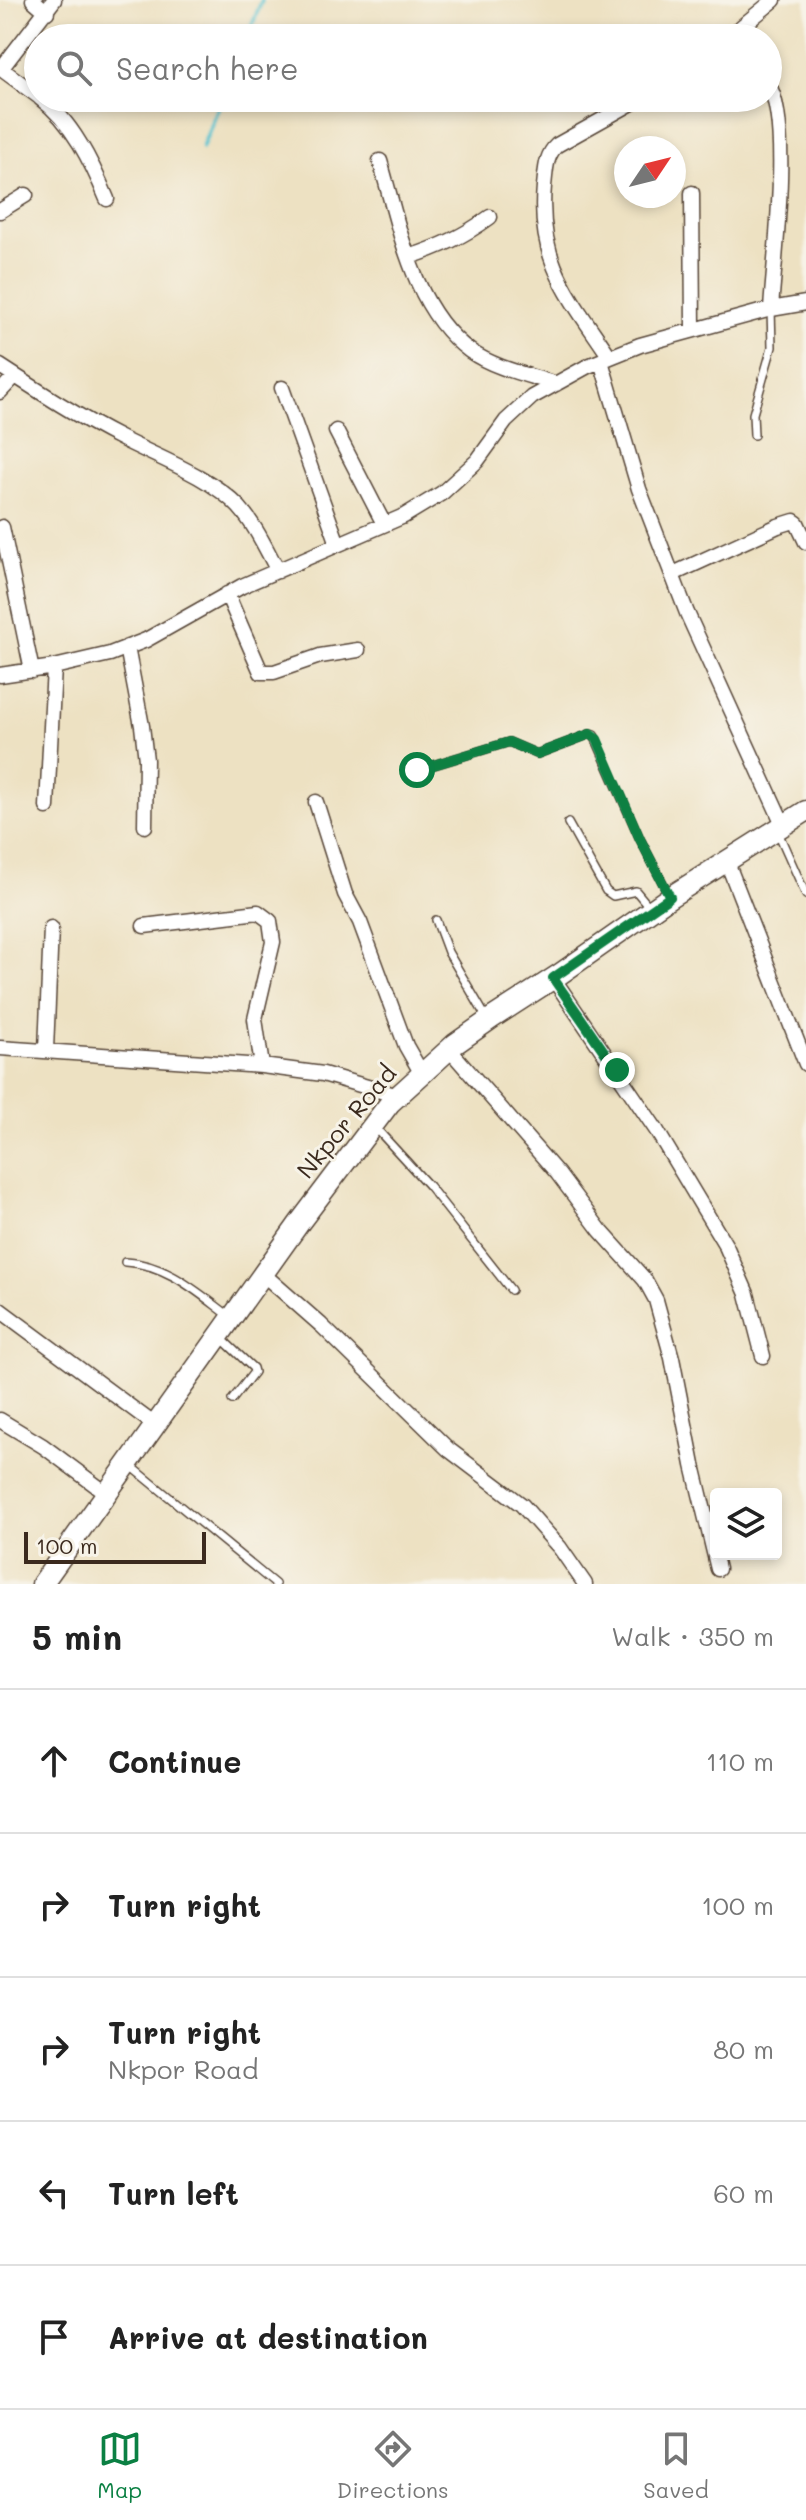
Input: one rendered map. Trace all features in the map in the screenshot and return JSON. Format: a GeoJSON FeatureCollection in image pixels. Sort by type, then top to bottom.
{"type":"FeatureCollection","features":[{"type":"Feature","properties":{"kind":"street"},"geometry":{"type":"LineString","coordinates":[[33,0],[51,6],[36,24]]}},
{"type":"Feature","properties":{"kind":"street"},"geometry":{"type":"LineString","coordinates":[[745,24],[774,0]]}},
{"type":"Feature","properties":{"kind":"street"},"geometry":{"type":"LineString","coordinates":[[24,39],[1,68],[24,86]]}},
{"type":"Feature","properties":{"kind":"street"},"geometry":{"type":"LineString","coordinates":[[54,112],[69,128],[107,199]]}},
{"type":"Feature","properties":{"kind":"street"},"geometry":{"type":"LineString","coordinates":[[616,112],[550,151],[546,163],[543,232],[553,267],[606,359],[639,489],[687,613],[779,826]]}},
{"type":"Feature","properties":{"kind":"street"},"geometry":{"type":"LineString","coordinates":[[771,309],[781,140],[777,112]]}},
{"type":"Feature","properties":{"kind":"street"},"geometry":{"type":"LineString","coordinates":[[380,161],[409,257],[427,301],[448,332],[471,352],[504,367],[556,384]]}},
{"type":"Feature","properties":{"kind":"street"},"geometry":{"type":"LineString","coordinates":[[692,193],[693,329]]}},
{"type":"Feature","properties":{"kind":"street"},"geometry":{"type":"LineString","coordinates":[[0,211],[26,195]]}},
{"type":"Feature","properties":{"kind":"street"},"geometry":{"type":"LineString","coordinates":[[409,257],[439,248],[490,217]]}},
{"type":"Feature","properties":{"kind":"street"},"geometry":{"type":"LineString","coordinates":[[0,675],[54,667],[146,640],[227,594],[384,524],[442,493],[477,461],[506,421],[532,397],[606,359],[693,329],[806,303]]}},
{"type":"Feature","properties":{"kind":"street"},"geometry":{"type":"LineString","coordinates":[[0,366],[79,415],[177,465],[238,505],[278,571]]}},
{"type":"Feature","properties":{"kind":"street"},"geometry":{"type":"LineString","coordinates":[[0,392],[15,376]]}},
{"type":"Feature","properties":{"kind":"street"},"geometry":{"type":"LineString","coordinates":[[282,388],[338,544]]}},
{"type":"Feature","properties":{"kind":"street"},"geometry":{"type":"LineString","coordinates":[[336,431],[384,524]]}},
{"type":"Feature","properties":{"kind":"street"},"geometry":{"type":"LineString","coordinates":[[673,574],[794,521],[806,542]]}},
{"type":"Feature","properties":{"kind":"street"},"geometry":{"type":"LineString","coordinates":[[2,527],[32,671]]}},
{"type":"Feature","properties":{"kind":"street"},"geometry":{"type":"LineString","coordinates":[[227,594],[261,672],[274,672],[320,656],[358,650]]}},
{"type":"Feature","properties":{"kind":"street"},"geometry":{"type":"LineString","coordinates":[[127,647],[146,760],[145,826]]}},
{"type":"Feature","properties":{"kind":"street"},"geometry":{"type":"LineString","coordinates":[[47,807],[54,667]]}},
{"type":"Feature","properties":{"kind":"street"},"geometry":{"type":"LineString","coordinates":[[316,802],[345,894],[360,922],[406,1046],[422,1074]]}},
{"type":"Feature","properties":{"kind":"street","name":"Nkpor Road"},"geometry":{"type":"LineString","coordinates":[[42,1584],[263,1274],[398,1096],[449,1049],[488,1020],[670,897],[806,811]]}},
{"type":"Feature","properties":{"kind":"street"},"geometry":{"type":"LineString","coordinates":[[727,862],[806,1064]]}},
{"type":"Feature","properties":{"kind":"street"},"geometry":{"type":"LineString","coordinates":[[144,926],[258,912],[270,921],[273,942],[255,1019],[262,1066]]}},
{"type":"Feature","properties":{"kind":"street"},"geometry":{"type":"LineString","coordinates":[[46,1050],[51,928]]}},
{"type":"Feature","properties":{"kind":"street"},"geometry":{"type":"LineString","coordinates":[[553,978],[657,1131],[726,1246],[747,1294],[763,1356]]}},
{"type":"Feature","properties":{"kind":"street"},"geometry":{"type":"LineString","coordinates":[[0,1048],[262,1066],[323,1074],[398,1096]]}},
{"type":"Feature","properties":{"kind":"street"},"geometry":{"type":"LineString","coordinates":[[449,1049],[558,1174],[600,1230],[645,1280],[656,1300],[672,1358],[718,1569]]}},
{"type":"Feature","properties":{"kind":"street"},"geometry":{"type":"LineString","coordinates":[[263,1274],[321,1325],[448,1449],[522,1505],[560,1548],[585,1584]]}},
{"type":"Feature","properties":{"kind":"street"},"geometry":{"type":"LineString","coordinates":[[0,1310],[155,1425]]}},
{"type":"Feature","properties":{"kind":"street"},"geometry":{"type":"LineString","coordinates":[[0,1420],[43,1446],[106,1493]]}},
{"type":"Feature","properties":{"kind":"lane"},"geometry":{"type":"LineString","coordinates":[[754,435],[753,414],[772,347],[771,309]]}},
{"type":"Feature","properties":{"kind":"lane"},"geometry":{"type":"LineString","coordinates":[[417,770],[509,742],[537,754],[594,735],[640,839],[670,897]]}},
{"type":"Feature","properties":{"kind":"lane"},"geometry":{"type":"LineString","coordinates":[[568,823],[606,891],[613,896],[636,891],[651,910]]}},
{"type":"Feature","properties":{"kind":"lane"},"geometry":{"type":"LineString","coordinates":[[779,826],[806,895]]}},
{"type":"Feature","properties":{"kind":"lane"},"geometry":{"type":"LineString","coordinates":[[436,920],[448,952],[488,1020]]}},
{"type":"Feature","properties":{"kind":"lane"},"geometry":{"type":"LineString","coordinates":[[373,1125],[429,1186],[511,1290]]}},
{"type":"Feature","properties":{"kind":"lane"},"geometry":{"type":"LineString","coordinates":[[125,1262],[164,1270],[232,1318]]}},
{"type":"Feature","properties":{"kind":"lane"},"geometry":{"type":"LineString","coordinates":[[219,1336],[254,1372],[232,1400]]}},
{"type":"Feature","properties":{"kind":"lane"},"geometry":{"type":"LineString","coordinates":[[128,1463],[275,1584]]}},
{"type":"Feature","properties":{"kind":"waterway"},"geometry":{"type":"LineString","coordinates":[[253,24],[262,0]]}},
{"type":"Feature","properties":{"kind":"waterway"},"geometry":{"type":"LineString","coordinates":[[202,148],[216,112]]}},
{"type":"Feature","properties":{"kind":"route"},"geometry":{"type":"LineString","coordinates":[[417,770],[509,742],[537,754],[590,734],[597,739],[640,839],[670,897],[553,978],[617,1070]]}}]}
